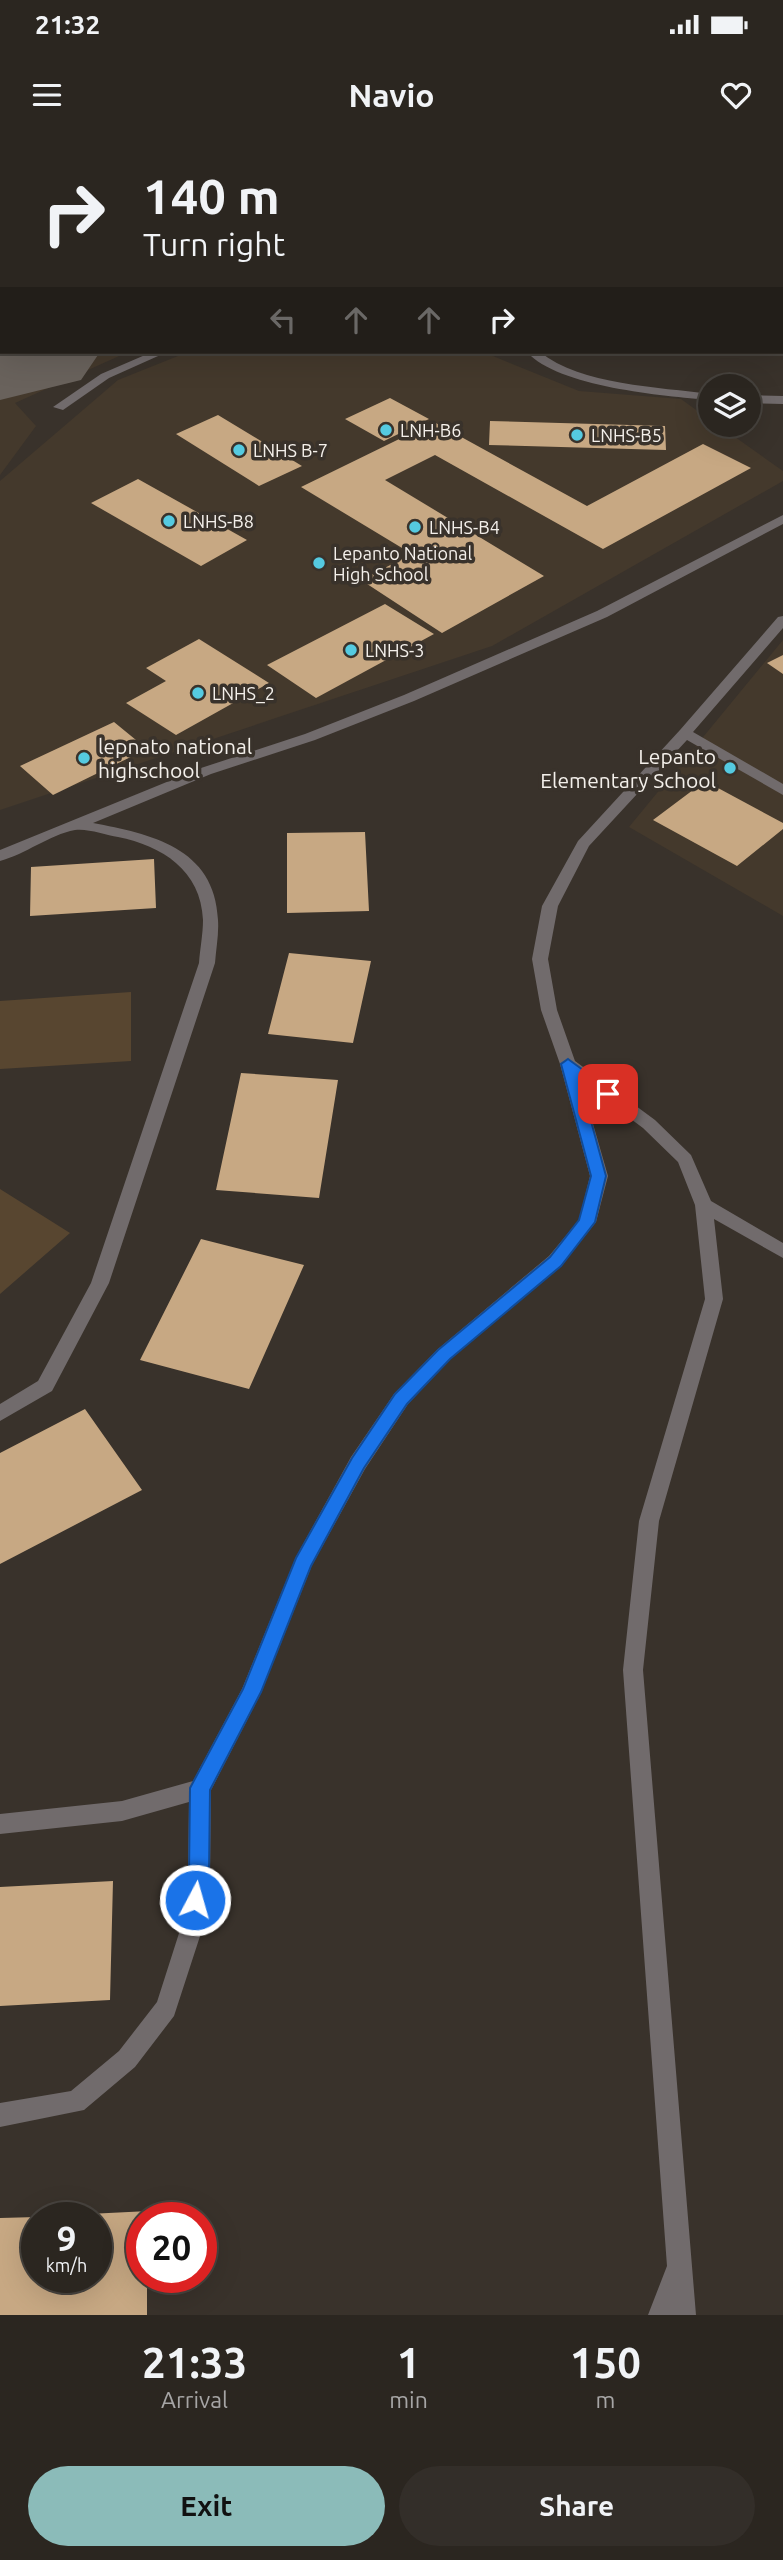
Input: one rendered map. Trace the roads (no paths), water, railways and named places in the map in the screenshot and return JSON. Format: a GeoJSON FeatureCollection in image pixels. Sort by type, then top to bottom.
{"type":"FeatureCollection","features":[{"type":"Feature","properties":{"kind":"street"},"geometry":{"type":"LineString","coordinates":[[59,407],[105,376],[156,354]]}},
{"type":"Feature","properties":{"kind":"street"},"geometry":{"type":"LineString","coordinates":[[535,354],[542,362],[572,373],[639,388],[698,395]]}},
{"type":"Feature","properties":{"kind":"street"},"geometry":{"type":"LineString","coordinates":[[761,399],[783,400]]}},
{"type":"Feature","properties":{"kind":"street"},"geometry":{"type":"LineString","coordinates":[[0,856],[206,771],[310,737],[409,698],[601,614],[783,519]]}},
{"type":"Feature","properties":{"kind":"street"},"geometry":{"type":"LineString","coordinates":[[0,2115],[76,2102],[127,2059],[166,2008],[191,1927],[199,1874],[200,1788],[251,1692],[303,1563],[358,1463],[401,1399],[444,1354],[555,1261],[587,1222],[599,1176],[568,1064],[549,1010],[540,959],[550,906],[583,844],[783,621]]}},
{"type":"Feature","properties":{"kind":"street"},"geometry":{"type":"LineString","coordinates":[[685,733],[783,790]]}},
{"type":"Feature","properties":{"kind":"street"},"geometry":{"type":"LineString","coordinates":[[0,1413],[45,1386],[100,1283],[207,962],[210,915],[200,881],[176,850],[149,839],[76,825]]}},
{"type":"Feature","properties":{"kind":"street"},"geometry":{"type":"LineString","coordinates":[[568,1064],[649,1124],[685,1159],[704,1205],[714,1299],[649,1521],[633,1670],[683,2315]]}},
{"type":"Feature","properties":{"kind":"street"},"geometry":{"type":"LineString","coordinates":[[704,1205],[783,1251]]}},
{"type":"Feature","properties":{"kind":"street"},"geometry":{"type":"LineString","coordinates":[[0,1824],[122,1811],[200,1788]]}},
{"type":"Feature","properties":{"kind":"street"},"geometry":{"type":"LineString","coordinates":[[661,2315],[680,2264]]}},
{"type":"Feature","properties":{"kind":"place","name":"LNH-B6"},"geometry":{"type":"Point","coordinates":[386,430]}},
{"type":"Feature","properties":{"kind":"place","name":"LNHS-B5"},"geometry":{"type":"Point","coordinates":[577,435]}},
{"type":"Feature","properties":{"kind":"place","name":"LNHS B-7"},"geometry":{"type":"Point","coordinates":[239,450]}},
{"type":"Feature","properties":{"kind":"place","name":"LNHS-B8"},"geometry":{"type":"Point","coordinates":[169,521]}},
{"type":"Feature","properties":{"kind":"place","name":"LNHS-B4"},"geometry":{"type":"Point","coordinates":[415,527]}},
{"type":"Feature","properties":{"kind":"place","name":"Lepanto National High School"},"geometry":{"type":"Point","coordinates":[319,563]}},
{"type":"Feature","properties":{"kind":"place","name":"LNHS-3"},"geometry":{"type":"Point","coordinates":[351,650]}},
{"type":"Feature","properties":{"kind":"place","name":"LNHS_2"},"geometry":{"type":"Point","coordinates":[198,693]}},
{"type":"Feature","properties":{"kind":"place","name":"lepnato national highschool"},"geometry":{"type":"Point","coordinates":[84,758]}},
{"type":"Feature","properties":{"kind":"place","name":"Lepanto Elementary School"},"geometry":{"type":"Point","coordinates":[730,768]}}]}
